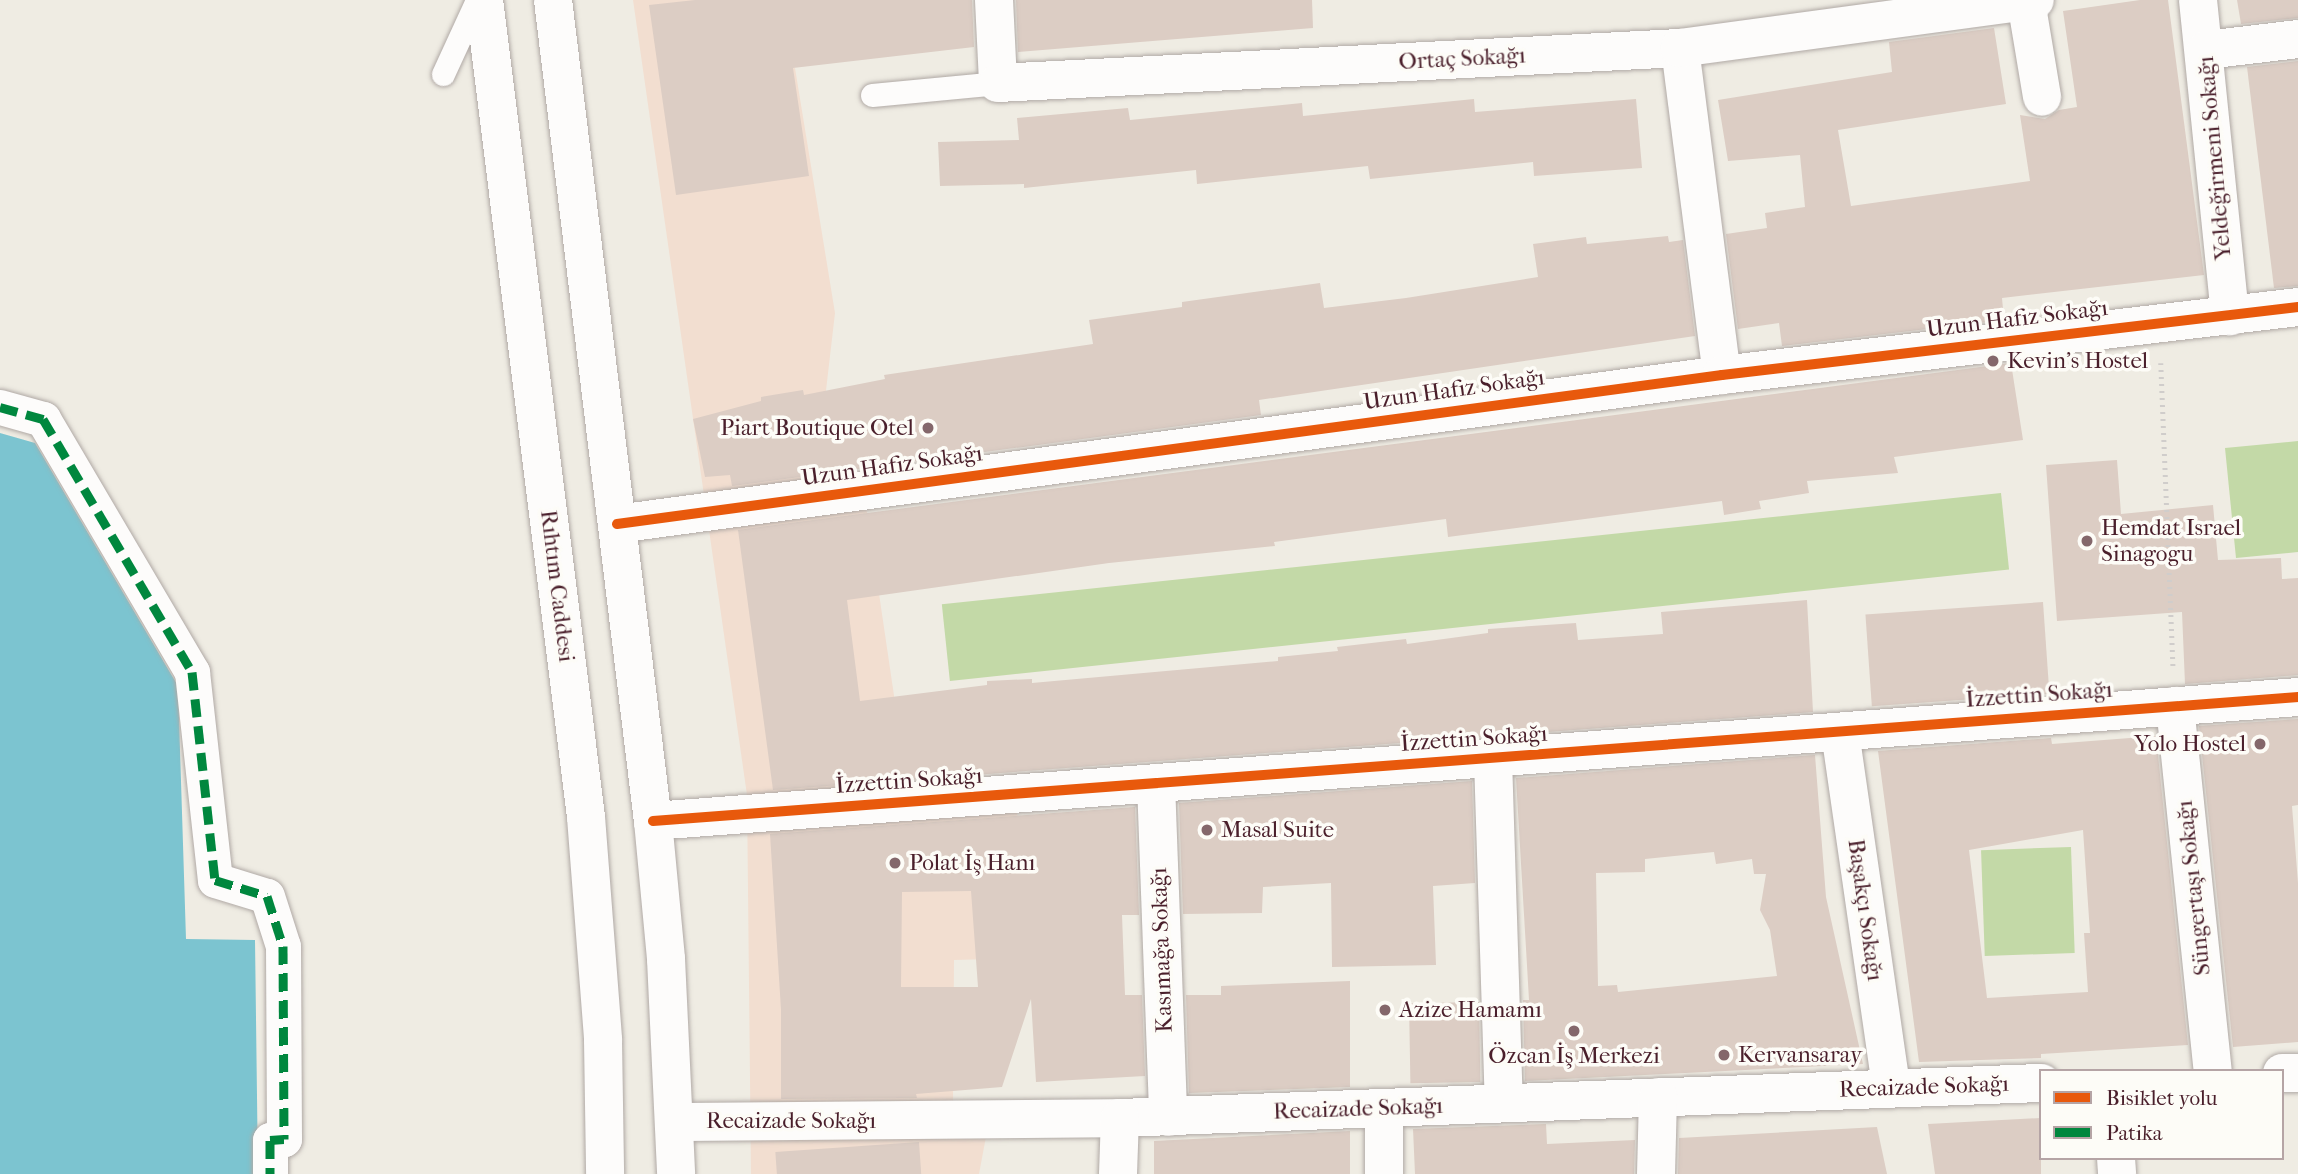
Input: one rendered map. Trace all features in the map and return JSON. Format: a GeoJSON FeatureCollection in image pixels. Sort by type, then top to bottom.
{"type":"FeatureCollection","features":[{"type":"Feature","properties":{"kind":"street","name":"Rıhtım Caddesi"},"geometry":{"type":"LineString","coordinates":[[484,0],[586,817],[603,1040],[605,1174]]}},
{"type":"Feature","properties":{"kind":"street"},"geometry":{"type":"LineString","coordinates":[[553,0],[653,821],[676,1174]]}},
{"type":"Feature","properties":{"kind":"street"},"geometry":{"type":"LineString","coordinates":[[994,0],[998,83]]}},
{"type":"Feature","properties":{"kind":"street","name":"Yeldeğirmeni Sokağı"},"geometry":{"type":"LineString","coordinates":[[2198,0],[2206,50],[2230,316]]}},
{"type":"Feature","properties":{"kind":"street"},"geometry":{"type":"LineString","coordinates":[[2030,1],[2042,97]]}},
{"type":"Feature","properties":{"kind":"street","name":"Ortaç Sokağı"},"geometry":{"type":"LineString","coordinates":[[998,83],[1680,48],[2030,1]]}},
{"type":"Feature","properties":{"kind":"street"},"geometry":{"type":"LineString","coordinates":[[2206,50],[2298,39]]}},
{"type":"Feature","properties":{"kind":"street"},"geometry":{"type":"LineString","coordinates":[[1680,48],[1722,375]]}},
{"type":"Feature","properties":{"kind":"street","name":"Uzun Hafız Sokağı"},"geometry":{"type":"LineString","coordinates":[[617,524],[1722,375],[2298,307]]}},
{"type":"Feature","properties":{"kind":"street"},"geometry":{"type":"LineString","coordinates":[[0,407],[43,419],[192,672],[215,880],[267,896],[283,946],[284,1139],[270,1140],[270,1174]]}},
{"type":"Feature","properties":{"kind":"street","name":"İzzettin Sokağı"},"geometry":{"type":"LineString","coordinates":[[653,821],[2298,697]]}},
{"type":"Feature","properties":{"kind":"street","name":"Süngertaşı Sokağı"},"geometry":{"type":"LineString","coordinates":[[2175,706],[2213,1069]]}},
{"type":"Feature","properties":{"kind":"street","name":"Başakçı Sokağı"},"geometry":{"type":"LineString","coordinates":[[1840,732],[1891,1088]]}},
{"type":"Feature","properties":{"kind":"street"},"geometry":{"type":"LineString","coordinates":[[1493,759],[1504,1102]]}},
{"type":"Feature","properties":{"kind":"street","name":"Kasımağa Sokağı"},"geometry":{"type":"LineString","coordinates":[[1156,783],[1168,1117]]}},
{"type":"Feature","properties":{"kind":"street","name":"Recaizade Sokağı"},"geometry":{"type":"LineString","coordinates":[[674,1122],[1168,1117],[2039,1083]]}},
{"type":"Feature","properties":{"kind":"street"},"geometry":{"type":"LineString","coordinates":[[1656,1174],[1658,1097]]}},
{"type":"Feature","properties":{"kind":"street"},"geometry":{"type":"LineString","coordinates":[[1384,1108],[1384,1174]]}},
{"type":"Feature","properties":{"kind":"street"},"geometry":{"type":"LineString","coordinates":[[1118,1174],[1120,1118]]}},
{"type":"Feature","properties":{"kind":"lane"},"geometry":{"type":"LineString","coordinates":[[443,74],[477,0]]}},
{"type":"Feature","properties":{"kind":"lane"},"geometry":{"type":"LineString","coordinates":[[872,95],[998,83]]}},
{"type":"Feature","properties":{"kind":"path"},"geometry":{"type":"LineString","coordinates":[[2159,324],[2175,706]]}},
{"type":"Feature","properties":{"kind":"shaded area"},"geometry":{"type":"Polygon","coordinates":[[[633,0],[745,0],[751,72],[795,68],[835,313],[825,399],[867,512],[907,784],[1015,775],[1025,958],[954,960],[953,1102],[991,1110],[979,1174],[751,1174],[747,795],[633,0]]]}},
{"type":"Feature","properties":{"kind":"green space"},"geometry":{"type":"Polygon","coordinates":[[[2298,441],[2298,552],[2236,558],[2225,448],[2298,441]]]}},
{"type":"Feature","properties":{"kind":"green space"},"geometry":{"type":"Polygon","coordinates":[[[2001,493],[2009,570],[950,681],[942,604],[2001,493]]]}},
{"type":"Feature","properties":{"kind":"green space"},"geometry":{"type":"Polygon","coordinates":[[[2071,847],[2075,953],[1985,956],[1981,850],[2071,847]]]}},
{"type":"Feature","properties":{"kind":"water"},"geometry":{"type":"Polygon","coordinates":[[[0,433],[35,443],[178,686],[186,939],[255,940],[258,1174],[0,1174],[0,433]]]}},
{"type":"Feature","properties":{"kind":"building"},"geometry":{"type":"Polygon","coordinates":[[[695,0],[972,0],[974,47],[793,68],[809,176],[676,195],[649,5],[695,0]]]}},
{"type":"Feature","properties":{"kind":"building"},"geometry":{"type":"Polygon","coordinates":[[[1016,0],[1312,0],[1313,28],[1018,52],[1016,0]]]}},
{"type":"Feature","properties":{"kind":"building"},"geometry":{"type":"Polygon","coordinates":[[[2140,0],[2168,0],[2204,275],[2002,298],[2004,320],[1782,346],[1779,323],[1738,329],[1726,234],[1767,228],[1765,213],[1805,207],[1800,155],[1728,161],[1718,100],[1892,72],[1889,42],[1994,28],[2006,104],[1838,130],[1851,206],[2030,181],[2020,115],[2045,119],[2059,110],[2077,107],[2063,11],[2140,0]]]}},
{"type":"Feature","properties":{"kind":"building"},"geometry":{"type":"Polygon","coordinates":[[[2237,0],[2298,0],[2298,18],[2241,24],[2237,0]]]}},
{"type":"Feature","properties":{"kind":"building"},"geometry":{"type":"Polygon","coordinates":[[[2298,61],[2298,286],[2274,288],[2247,67],[2298,61]]]}},
{"type":"Feature","properties":{"kind":"building"},"geometry":{"type":"Polygon","coordinates":[[[1474,99],[1475,112],[1636,99],[1642,168],[1534,176],[1533,162],[1370,179],[1368,166],[1197,184],[1196,170],[1024,188],[1024,184],[940,186],[938,142],[1019,140],[1017,118],[1128,108],[1130,120],[1302,103],[1303,116],[1474,99]]]}},
{"type":"Feature","properties":{"kind":"building"},"geometry":{"type":"Polygon","coordinates":[[[1668,236],[1669,242],[1683,240],[1695,336],[1259,400],[1261,415],[732,486],[730,475],[705,477],[693,419],[761,401],[761,397],[803,390],[804,395],[885,379],[884,375],[1093,344],[1089,320],[1182,307],[1182,302],[1320,283],[1324,308],[1406,298],[1538,277],[1533,244],[1586,237],[1587,244],[1668,236]]]}},
{"type":"Feature","properties":{"kind":"building"},"geometry":{"type":"Polygon","coordinates":[[[2011,363],[2023,440],[1894,457],[1898,473],[1807,481],[1809,493],[1759,501],[1761,509],[1724,515],[1722,501],[1448,537],[1446,519],[1274,542],[1275,546],[1109,563],[847,600],[860,701],[987,685],[987,681],[1032,679],[1032,683],[1278,661],[1278,657],[1338,651],[1337,647],[1406,639],[1407,644],[1488,633],[1488,629],[1576,623],[1578,640],[1663,634],[1661,612],[1807,600],[1813,712],[773,790],[738,530],[2011,363]]]}},
{"type":"Feature","properties":{"kind":"building"},"geometry":{"type":"Polygon","coordinates":[[[2117,460],[2121,514],[2213,505],[2218,560],[2281,558],[2282,579],[2298,578],[2298,675],[2185,684],[2182,612],[2057,621],[2046,465],[2117,460]]]}},
{"type":"Feature","properties":{"kind":"building"},"geometry":{"type":"Polygon","coordinates":[[[2043,602],[2049,694],[1872,706],[1865,614],[2043,602]]]}},
{"type":"Feature","properties":{"kind":"building"},"geometry":{"type":"Polygon","coordinates":[[[2298,719],[2298,805],[2292,806],[2298,883],[2298,1042],[2233,1047],[2199,726],[2298,719]]]}},
{"type":"Feature","properties":{"kind":"building"},"geometry":{"type":"Polygon","coordinates":[[[2156,736],[2188,1045],[2041,1054],[2041,1058],[1919,1062],[1878,751],[2051,738],[2052,744],[2156,736]],[[2083,830],[1969,850],[1987,998],[2088,992],[2084,933],[2090,933],[2083,830]]]}},
{"type":"Feature","properties":{"kind":"building"},"geometry":{"type":"Polygon","coordinates":[[[1815,755],[1826,897],[1863,1064],[1525,1081],[1523,1000],[1529,1000],[1516,778],[1815,755]],[[1714,852],[1645,859],[1645,872],[1596,873],[1598,986],[1617,985],[1618,992],[1777,976],[1770,930],[1760,910],[1766,874],[1754,874],[1752,859],[1716,864],[1714,852]]]}},
{"type":"Feature","properties":{"kind":"building"},"geometry":{"type":"Polygon","coordinates":[[[1472,781],[1475,883],[1433,886],[1436,965],[1332,967],[1331,883],[1263,887],[1262,913],[1183,914],[1179,803],[1472,781]]]}},
{"type":"Feature","properties":{"kind":"building"},"geometry":{"type":"Polygon","coordinates":[[[1135,807],[1139,915],[1122,915],[1125,995],[1142,995],[1145,1076],[1036,1082],[1031,999],[1002,1087],[916,1094],[917,1098],[781,1099],[781,1010],[770,834],[1135,807]],[[971,891],[902,892],[901,987],[978,987],[971,891]]]}},
{"type":"Feature","properties":{"kind":"building"},"geometry":{"type":"Polygon","coordinates":[[[1350,981],[1350,1087],[1189,1093],[1186,995],[1221,995],[1221,986],[1350,981]]]}},
{"type":"Feature","properties":{"kind":"building"},"geometry":{"type":"Polygon","coordinates":[[[1479,1002],[1480,1082],[1410,1083],[1409,1003],[1479,1002]]]}},
{"type":"Feature","properties":{"kind":"building"},"geometry":{"type":"Polygon","coordinates":[[[2039,1118],[2041,1174],[1935,1174],[1928,1124],[2039,1118]]]}},
{"type":"Feature","properties":{"kind":"building"},"geometry":{"type":"Polygon","coordinates":[[[1546,1124],[1547,1144],[1635,1140],[1634,1174],[1415,1174],[1413,1129],[1546,1124]]]}},
{"type":"Feature","properties":{"kind":"building"},"geometry":{"type":"Polygon","coordinates":[[[1877,1127],[1887,1174],[1678,1174],[1679,1138],[1877,1127]]]}},
{"type":"Feature","properties":{"kind":"building"},"geometry":{"type":"Polygon","coordinates":[[[1350,1131],[1350,1174],[1154,1174],[1154,1141],[1350,1131]]]}},
{"type":"Feature","properties":{"kind":"building"},"geometry":{"type":"Polygon","coordinates":[[[919,1142],[921,1174],[777,1174],[775,1152],[919,1142]]]}},
{"type":"Feature","properties":{"kind":"marked path"},"geometry":{"type":"LineString","coordinates":[[0,407],[43,419],[192,672],[215,880],[267,896],[283,946],[284,1139],[270,1140],[270,1174]]}},
{"type":"Feature","properties":{"kind":"cycle path"},"geometry":{"type":"LineString","coordinates":[[617,524],[1722,375],[2298,307]]}},
{"type":"Feature","properties":{"kind":"cycle path"},"geometry":{"type":"LineString","coordinates":[[653,821],[2298,697]]}},
{"type":"Feature","properties":{"kind":"place","name":"Kevin's Hostel"},"geometry":{"type":"Point","coordinates":[1993,361]}},
{"type":"Feature","properties":{"kind":"place","name":"Piart Boutique Otel"},"geometry":{"type":"Point","coordinates":[928,428]}},
{"type":"Feature","properties":{"kind":"place","name":"Hemdat Israel Sinagogu"},"geometry":{"type":"Point","coordinates":[2087,541]}},
{"type":"Feature","properties":{"kind":"place","name":"Yolo Hostel"},"geometry":{"type":"Point","coordinates":[2260,744]}},
{"type":"Feature","properties":{"kind":"place","name":"Masal Suite"},"geometry":{"type":"Point","coordinates":[1207,830]}},
{"type":"Feature","properties":{"kind":"place","name":"Polat İş Hanı"},"geometry":{"type":"Point","coordinates":[895,863]}},
{"type":"Feature","properties":{"kind":"place","name":"Azize Hamamı"},"geometry":{"type":"Point","coordinates":[1385,1010]}},
{"type":"Feature","properties":{"kind":"place","name":"Özcan İş Merkezi"},"geometry":{"type":"Point","coordinates":[1574,1031]}},
{"type":"Feature","properties":{"kind":"place","name":"Kervansaray"},"geometry":{"type":"Point","coordinates":[1724,1055]}}]}
